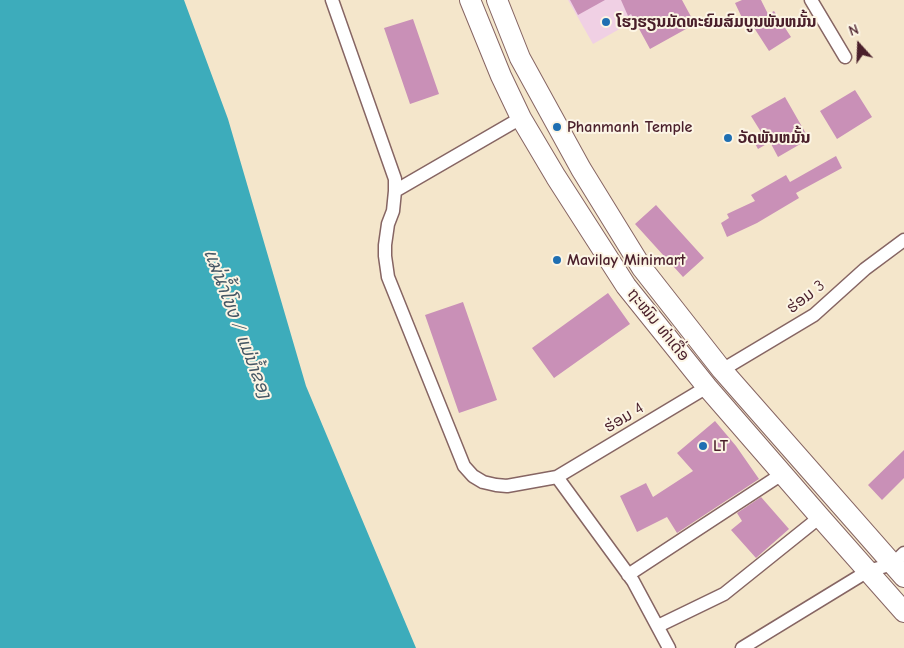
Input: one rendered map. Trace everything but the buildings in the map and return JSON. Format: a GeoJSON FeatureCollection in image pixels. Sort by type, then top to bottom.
{"type":"FeatureCollection","features":[{"type":"Feature","properties":{"kind":"main road","name":"ຖະໝົນ ທ່າເດື່ອ"},"geometry":{"type":"LineString","coordinates":[[470,0],[501,76],[521,118],[556,177],[626,286],[707,386],[782,474],[904,612]]}},
{"type":"Feature","properties":{"kind":"main road","name":"ຖະໝົນ ທ່າເດື່ອ"},"geometry":{"type":"LineString","coordinates":[[497,0],[520,58],[586,178],[642,268],[722,370],[900,565]]}},
{"type":"Feature","properties":{"kind":"street"},"geometry":{"type":"LineString","coordinates":[[332,0],[395,179],[396,191],[393,212],[388,224],[385,245],[388,277],[464,466],[473,476],[483,482],[496,485],[508,486],[557,477],[628,575],[669,648]]}},
{"type":"Feature","properties":{"kind":"street"},"geometry":{"type":"LineString","coordinates":[[811,0],[845,57]]}},
{"type":"Feature","properties":{"kind":"street"},"geometry":{"type":"LineString","coordinates":[[396,191],[521,118]]}},
{"type":"Feature","properties":{"kind":"street","name":"ຮ່ອມ 3"},"geometry":{"type":"LineString","coordinates":[[722,370],[814,315],[865,269],[904,240]]}},
{"type":"Feature","properties":{"kind":"street","name":"ຮ່ອມ 4"},"geometry":{"type":"LineString","coordinates":[[557,477],[707,386]]}},
{"type":"Feature","properties":{"kind":"street"},"geometry":{"type":"LineString","coordinates":[[628,575],[782,474]]}},
{"type":"Feature","properties":{"kind":"street"},"geometry":{"type":"LineString","coordinates":[[658,626],[724,594],[820,517]]}},
{"type":"Feature","properties":{"kind":"street"},"geometry":{"type":"LineString","coordinates":[[742,648],[868,570],[900,565]]}},
{"type":"Feature","properties":{"kind":"shaded area","name":"ໂຮງຮຽນມັດທະຍົມສົມບູນພັນຫມັ້ນ"},"geometry":{"type":"Polygon","coordinates":[[[568,0],[671,0],[593,44],[568,0]]]}},
{"type":"Feature","properties":{"kind":"water","name":"แม่น้ำโขง / ແມ່ນ້ຳຂອງ"},"geometry":{"type":"Polygon","coordinates":[[[0,0],[184,0],[228,119],[306,386],[416,648],[0,648],[0,0]]]}},
{"type":"Feature","properties":{"kind":"place","name":"ໂຮງຮຽນມັດທະຍົມສົມບູນພັນຫມັ້ນ"},"geometry":{"type":"Point","coordinates":[606,22]}},
{"type":"Feature","properties":{"kind":"place","name":"Phanmanh Temple"},"geometry":{"type":"Point","coordinates":[557,127]}},
{"type":"Feature","properties":{"kind":"place","name":"ວັດພັນຫມັ້ນ"},"geometry":{"type":"Point","coordinates":[728,138]}},
{"type":"Feature","properties":{"kind":"place","name":"Mavilay Minimart"},"geometry":{"type":"Point","coordinates":[557,260]}},
{"type":"Feature","properties":{"kind":"place","name":"LT"},"geometry":{"type":"Point","coordinates":[703,446]}}]}
